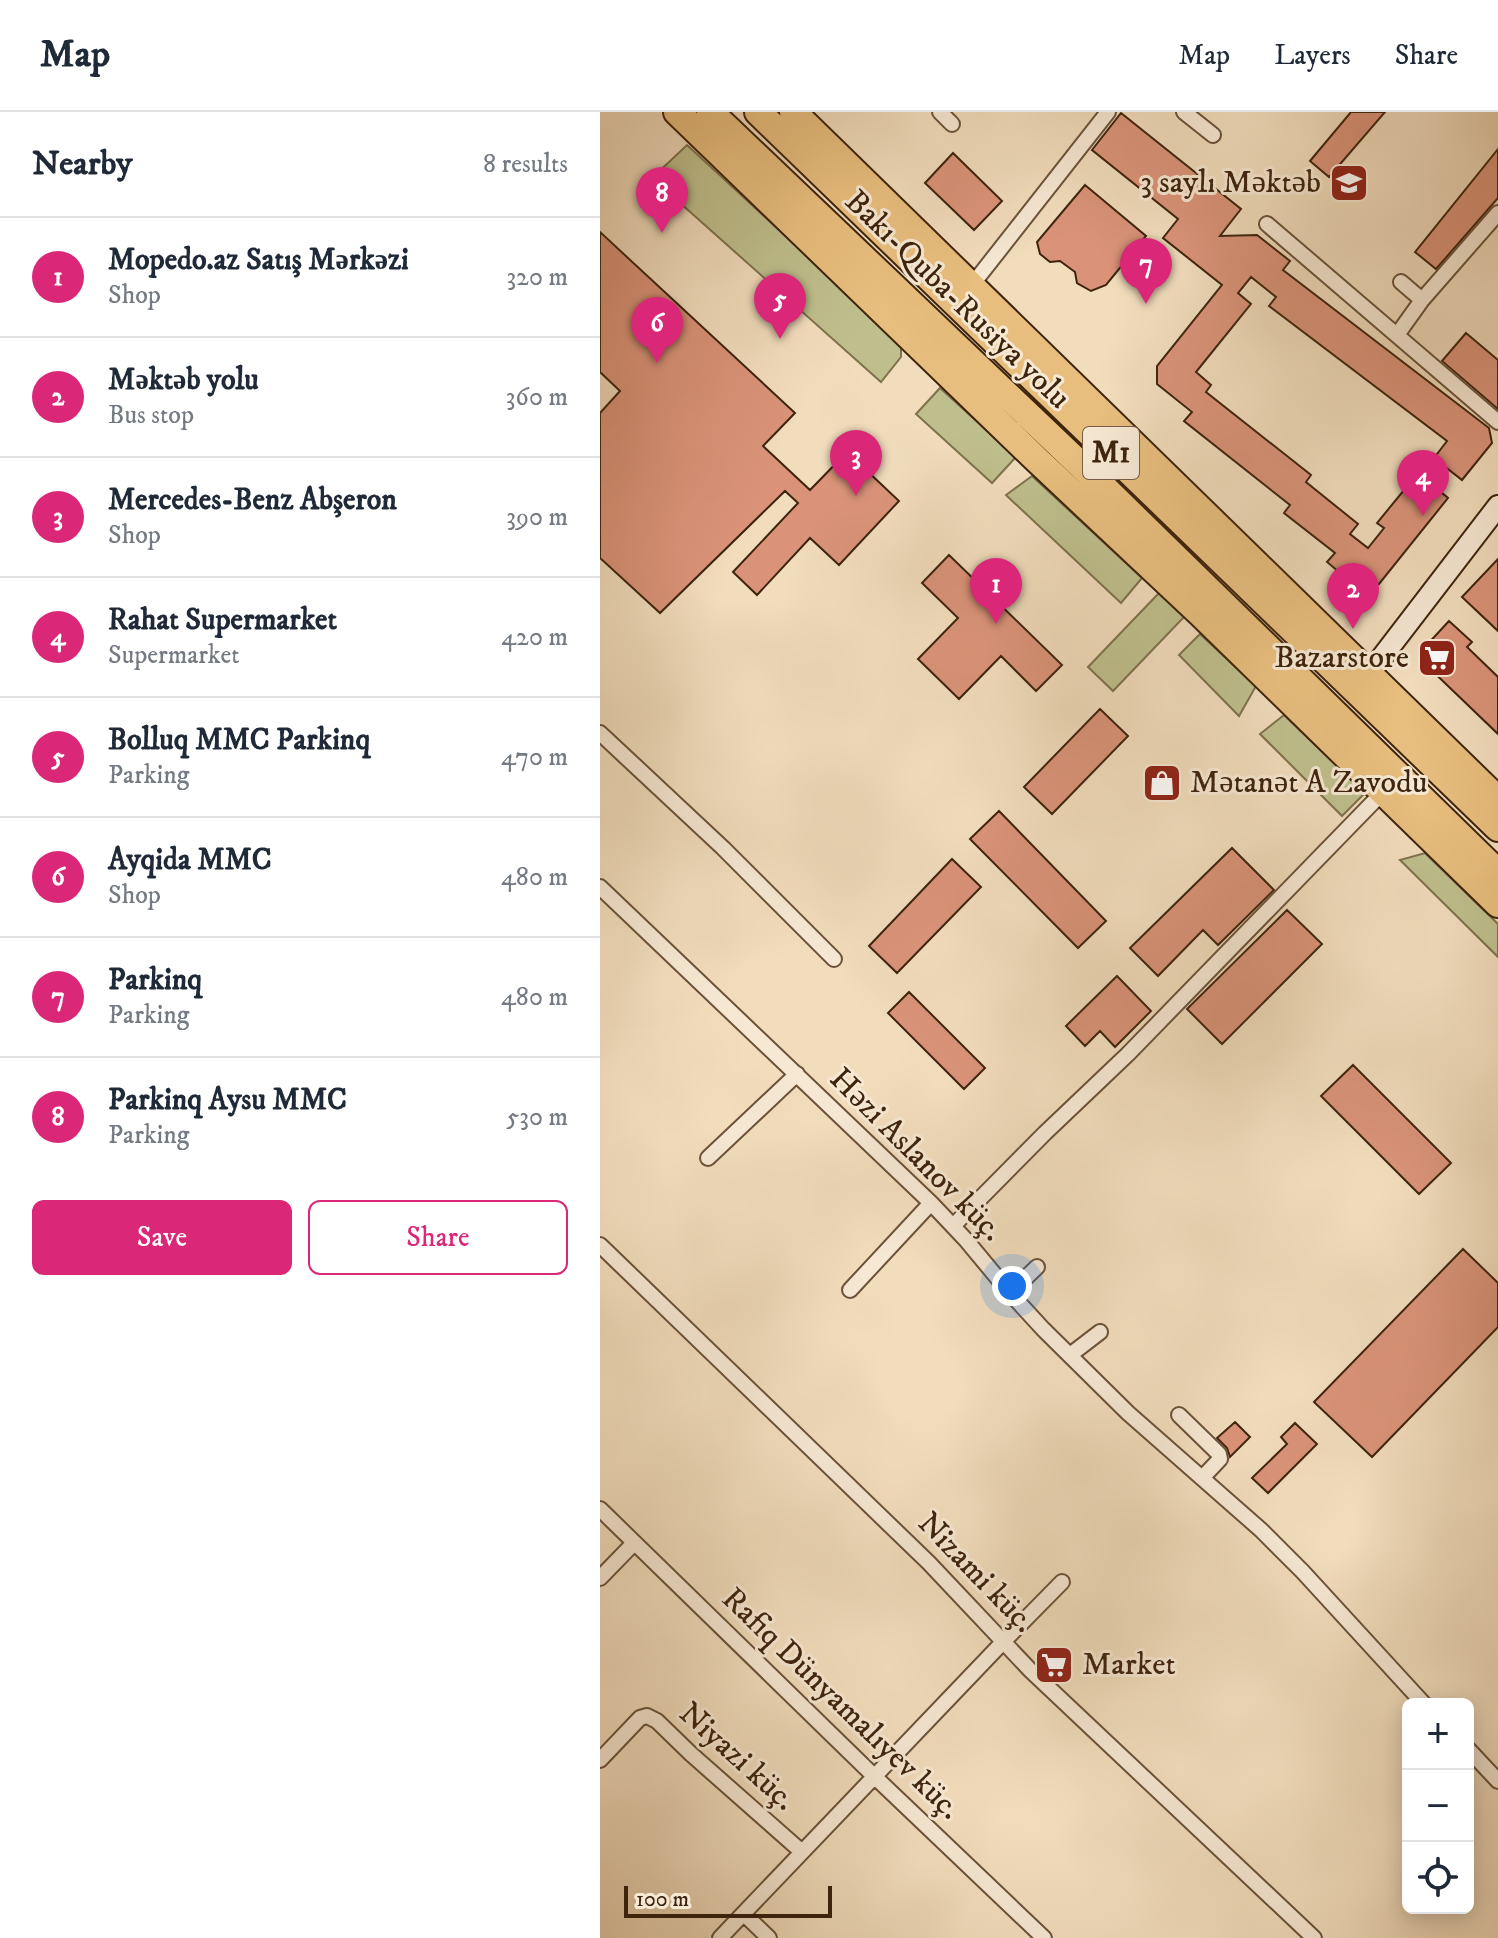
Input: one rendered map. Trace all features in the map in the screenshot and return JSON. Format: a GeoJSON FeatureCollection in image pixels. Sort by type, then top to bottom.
{"type":"FeatureCollection","features":[{"type":"Feature","properties":{"kind":"highway"},"geometry":{"type":"LineString","coordinates":[[677,112],[1201,614],[1498,904]]}},
{"type":"Feature","properties":{"kind":"highway","name":"Bakı-Quba-Rusiya yolu"},"geometry":{"type":"LineString","coordinates":[[710,112],[957,347],[1498,873]]}},
{"type":"Feature","properties":{"kind":"highway","name":"Bakı-Quba-Rusiya yolu"},"geometry":{"type":"LineString","coordinates":[[758,112],[1498,828]]}},
{"type":"Feature","properties":{"kind":"highway"},"geometry":{"type":"LineString","coordinates":[[793,112],[1498,800]]}},
{"type":"Feature","properties":{"kind":"highway"},"geometry":{"type":"LineString","coordinates":[[957,347],[1036,459]]}},
{"type":"Feature","properties":{"kind":"street"},"geometry":{"type":"LineString","coordinates":[[940,112],[952,124]]}},
{"type":"Feature","properties":{"kind":"street"},"geometry":{"type":"LineString","coordinates":[[972,285],[1108,112]]}},
{"type":"Feature","properties":{"kind":"street"},"geometry":{"type":"LineString","coordinates":[[1184,112],[1213,135]]}},
{"type":"Feature","properties":{"kind":"street"},"geometry":{"type":"LineString","coordinates":[[1397,335],[1422,300],[1498,213]]}},
{"type":"Feature","properties":{"kind":"street"},"geometry":{"type":"LineString","coordinates":[[1267,224],[1498,422]]}},
{"type":"Feature","properties":{"kind":"street"},"geometry":{"type":"LineString","coordinates":[[1401,282],[1422,300]]}},
{"type":"Feature","properties":{"kind":"street"},"geometry":{"type":"LineString","coordinates":[[1369,674],[1498,506]]}},
{"type":"Feature","properties":{"kind":"street"},"geometry":{"type":"LineString","coordinates":[[600,733],[723,848],[834,959]]}},
{"type":"Feature","properties":{"kind":"street"},"geometry":{"type":"LineString","coordinates":[[953,1226],[1128,1054],[1383,792]]}},
{"type":"Feature","properties":{"kind":"street","name":"Həzi Aslanov küç."},"geometry":{"type":"LineString","coordinates":[[600,887],[931,1203],[1010,1293],[1128,1413],[1244,1513],[1303,1572],[1418,1698]]}},
{"type":"Feature","properties":{"kind":"street"},"geometry":{"type":"LineString","coordinates":[[708,1158],[797,1074]]}},
{"type":"Feature","properties":{"kind":"street"},"geometry":{"type":"LineString","coordinates":[[850,1290],[931,1203]]}},
{"type":"Feature","properties":{"kind":"street","name":"Nizami küç."},"geometry":{"type":"LineString","coordinates":[[600,1245],[929,1563],[1003,1642],[1314,1938]]}},
{"type":"Feature","properties":{"kind":"street"},"geometry":{"type":"LineString","coordinates":[[1010,1293],[1037,1267]]}},
{"type":"Feature","properties":{"kind":"street"},"geometry":{"type":"LineString","coordinates":[[1070,1355],[1100,1332]]}},
{"type":"Feature","properties":{"kind":"street"},"geometry":{"type":"LineString","coordinates":[[1179,1415],[1219,1454],[1220,1459],[1203,1477]]}},
{"type":"Feature","properties":{"kind":"street","name":"Rafiq Dünyamalıyev küç."},"geometry":{"type":"LineString","coordinates":[[600,1509],[1044,1938]]}},
{"type":"Feature","properties":{"kind":"street"},"geometry":{"type":"LineString","coordinates":[[600,1578],[634,1543]]}},
{"type":"Feature","properties":{"kind":"street"},"geometry":{"type":"LineString","coordinates":[[720,1938],[1062,1582]]}},
{"type":"Feature","properties":{"kind":"street","name":"Niyazi küç."},"geometry":{"type":"LineString","coordinates":[[600,1760],[640,1718],[647,1716],[657,1721],[802,1852]]}},
{"type":"Feature","properties":{"kind":"street"},"geometry":{"type":"LineString","coordinates":[[1474,1755],[1498,1781]]}},
{"type":"Feature","properties":{"kind":"street"},"geometry":{"type":"LineString","coordinates":[[744,1914],[769,1938]]}},
{"type":"Feature","properties":{"kind":"green space"},"geometry":{"type":"Polygon","coordinates":[[[687,145],[901,343],[901,357],[881,382],[652,178],[687,145]]]}},
{"type":"Feature","properties":{"kind":"green space"},"geometry":{"type":"Polygon","coordinates":[[[940,388],[1016,457],[992,483],[916,414],[940,388]]]}},
{"type":"Feature","properties":{"kind":"green space"},"geometry":{"type":"Polygon","coordinates":[[[1032,476],[1142,578],[1121,603],[1006,495],[1032,476]]]}},
{"type":"Feature","properties":{"kind":"green space"},"geometry":{"type":"Polygon","coordinates":[[[1159,593],[1184,617],[1113,691],[1088,667],[1159,593]]]}},
{"type":"Feature","properties":{"kind":"green space"},"geometry":{"type":"Polygon","coordinates":[[[1200,634],[1256,686],[1239,716],[1179,655],[1200,634]]]}},
{"type":"Feature","properties":{"kind":"green space"},"geometry":{"type":"Polygon","coordinates":[[[1284,715],[1365,793],[1342,816],[1260,734],[1284,715]]]}},
{"type":"Feature","properties":{"kind":"green space"},"geometry":{"type":"Polygon","coordinates":[[[1425,853],[1498,924],[1498,957],[1400,860],[1425,853]]]}},
{"type":"Feature","properties":{"kind":"building"},"geometry":{"type":"Polygon","coordinates":[[[1351,112],[1385,112],[1329,177],[1310,161],[1351,112]]]}},
{"type":"Feature","properties":{"kind":"building"},"geometry":{"type":"Polygon","coordinates":[[[1121,113],[1241,209],[1220,236],[1257,235],[1290,261],[1283,270],[1489,428],[1492,443],[1462,480],[1434,458],[1447,441],[1269,306],[1276,297],[1251,277],[1238,293],[1251,304],[1196,372],[1211,385],[1206,392],[1311,475],[1306,482],[1358,524],[1350,534],[1368,548],[1384,528],[1377,523],[1418,473],[1448,498],[1379,584],[1357,587],[1327,562],[1335,553],[1284,513],[1290,505],[1184,421],[1192,412],[1157,384],[1157,366],[1222,285],[1163,238],[1178,219],[1092,150],[1121,113]]]}},
{"type":"Feature","properties":{"kind":"building"},"geometry":{"type":"Polygon","coordinates":[[[1498,149],[1498,198],[1436,269],[1415,252],[1498,149]]]}},
{"type":"Feature","properties":{"kind":"building"},"geometry":{"type":"Polygon","coordinates":[[[953,153],[1002,201],[974,230],[925,183],[953,153]]]}},
{"type":"Feature","properties":{"kind":"building"},"geometry":{"type":"Polygon","coordinates":[[[1085,185],[1146,236],[1106,285],[1091,291],[1077,283],[1075,272],[1060,261],[1050,262],[1040,254],[1037,242],[1085,185]]]}},
{"type":"Feature","properties":{"kind":"building"},"geometry":{"type":"Polygon","coordinates":[[[600,232],[795,413],[763,446],[810,490],[847,452],[899,501],[839,565],[810,538],[757,595],[733,572],[798,503],[785,491],[660,613],[600,558],[600,413],[620,391],[600,372],[600,232]]]}},
{"type":"Feature","properties":{"kind":"building"},"geometry":{"type":"Polygon","coordinates":[[[1466,333],[1498,360],[1498,409],[1442,361],[1466,333]]]}},
{"type":"Feature","properties":{"kind":"building"},"geometry":{"type":"Polygon","coordinates":[[[949,555],[1062,665],[1036,691],[1001,656],[959,699],[918,659],[958,618],[922,583],[949,555]]]}},
{"type":"Feature","properties":{"kind":"building"},"geometry":{"type":"Polygon","coordinates":[[[1498,559],[1498,631],[1462,597],[1498,559]]]}},
{"type":"Feature","properties":{"kind":"building"},"geometry":{"type":"Polygon","coordinates":[[[1449,621],[1472,642],[1467,647],[1498,677],[1498,734],[1423,662],[1423,649],[1449,621]]]}},
{"type":"Feature","properties":{"kind":"building"},"geometry":{"type":"Polygon","coordinates":[[[1100,709],[1128,736],[1052,814],[1024,787],[1100,709]]]}},
{"type":"Feature","properties":{"kind":"building"},"geometry":{"type":"Polygon","coordinates":[[[999,811],[1106,921],[1078,948],[970,839],[999,811]]]}},
{"type":"Feature","properties":{"kind":"building"},"geometry":{"type":"Polygon","coordinates":[[[1232,848],[1274,890],[1218,945],[1203,930],[1158,976],[1130,948],[1232,848]]]}},
{"type":"Feature","properties":{"kind":"building"},"geometry":{"type":"Polygon","coordinates":[[[952,859],[981,887],[897,973],[869,946],[952,859]]]}},
{"type":"Feature","properties":{"kind":"building"},"geometry":{"type":"Polygon","coordinates":[[[1287,910],[1322,944],[1222,1044],[1187,1009],[1287,910]]]}},
{"type":"Feature","properties":{"kind":"building"},"geometry":{"type":"Polygon","coordinates":[[[1117,976],[1151,1011],[1115,1047],[1100,1031],[1085,1046],[1066,1026],[1117,976]]]}},
{"type":"Feature","properties":{"kind":"building"},"geometry":{"type":"Polygon","coordinates":[[[909,992],[985,1068],[964,1089],[888,1013],[909,992]]]}},
{"type":"Feature","properties":{"kind":"building"},"geometry":{"type":"Polygon","coordinates":[[[1353,1065],[1451,1163],[1419,1194],[1321,1096],[1353,1065]]]}},
{"type":"Feature","properties":{"kind":"building"},"geometry":{"type":"Polygon","coordinates":[[[1463,1249],[1498,1283],[1498,1327],[1372,1457],[1314,1402],[1463,1249]]]}},
{"type":"Feature","properties":{"kind":"building"},"geometry":{"type":"Polygon","coordinates":[[[1235,1422],[1250,1437],[1230,1457],[1227,1448],[1217,1438],[1235,1422]]]}},
{"type":"Feature","properties":{"kind":"building"},"geometry":{"type":"Polygon","coordinates":[[[1295,1423],[1317,1444],[1268,1493],[1252,1478],[1287,1444],[1281,1437],[1295,1423]]]}},
{"type":"Feature","properties":{"kind":"place","name":"3 saylı Məktəb"},"geometry":{"type":"Point","coordinates":[1349,183]}},
{"type":"Feature","properties":{"kind":"place","name":"Parkinq Aysu MMC"},"geometry":{"type":"Point","coordinates":[662,233]}},
{"type":"Feature","properties":{"kind":"place","name":"Parkinq"},"geometry":{"type":"Point","coordinates":[1146,304]}},
{"type":"Feature","properties":{"kind":"place","name":"Bolluq MMC Parkinq"},"geometry":{"type":"Point","coordinates":[780,339]}},
{"type":"Feature","properties":{"kind":"place","name":"Ayqida MMC"},"geometry":{"type":"Point","coordinates":[657,363]}},
{"type":"Feature","properties":{"kind":"place","name":"Mercedes-Benz Abşeron"},"geometry":{"type":"Point","coordinates":[856,496]}},
{"type":"Feature","properties":{"kind":"place","name":"Rahat Supermarket"},"geometry":{"type":"Point","coordinates":[1423,516]}},
{"type":"Feature","properties":{"kind":"place","name":"Mopedo.az Satış Mərkəzi"},"geometry":{"type":"Point","coordinates":[996,624]}},
{"type":"Feature","properties":{"kind":"place","name":"Məktəb yolu"},"geometry":{"type":"Point","coordinates":[1353,629]}},
{"type":"Feature","properties":{"kind":"place","name":"Bazarstore"},"geometry":{"type":"Point","coordinates":[1437,658]}},
{"type":"Feature","properties":{"kind":"place","name":"Mətanət A Zavodu"},"geometry":{"type":"Point","coordinates":[1162,783]}},
{"type":"Feature","properties":{"kind":"place","name":"Market"},"geometry":{"type":"Point","coordinates":[1054,1665]}}]}
